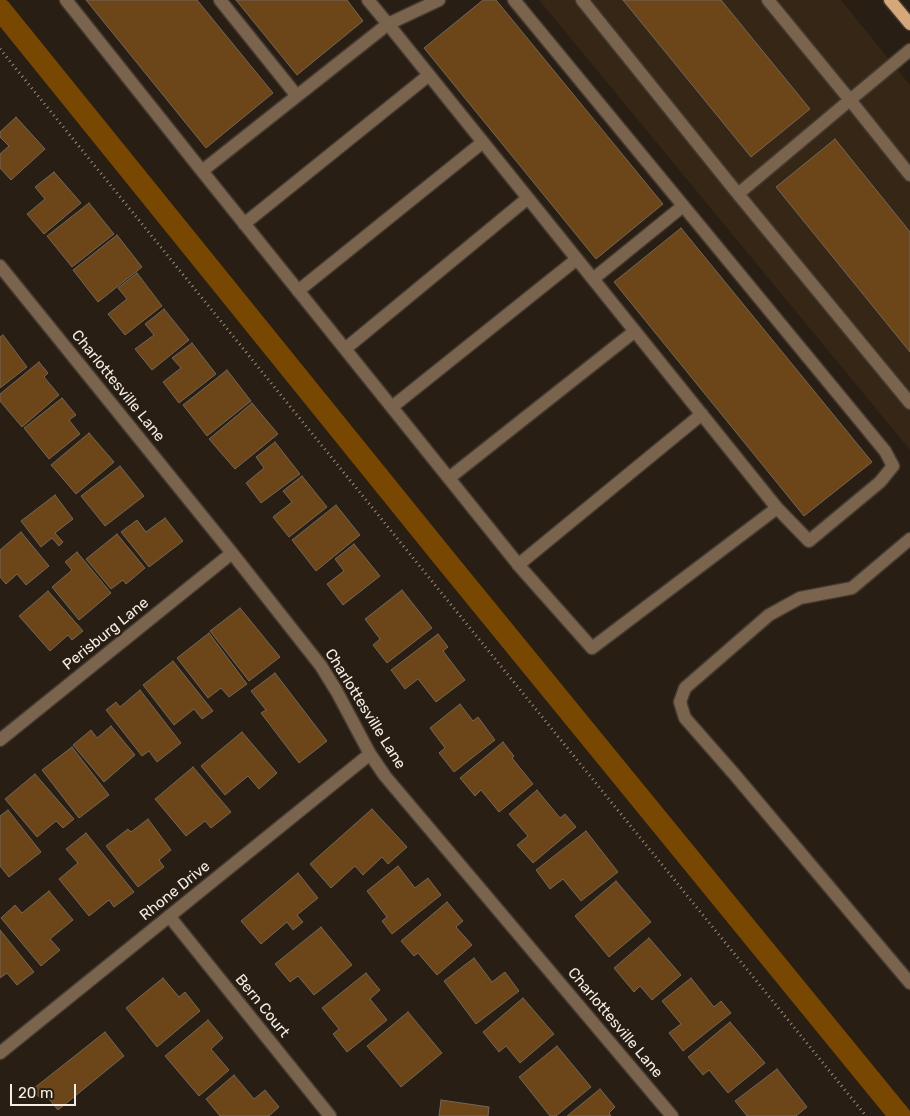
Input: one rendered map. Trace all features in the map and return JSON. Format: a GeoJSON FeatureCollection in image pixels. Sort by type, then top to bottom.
{"type":"FeatureCollection","features":[{"type":"Feature","properties":{"kind":"main road"},"geometry":{"type":"LineString","coordinates":[[890,0],[910,24]]}},
{"type":"Feature","properties":{"kind":"street"},"geometry":{"type":"LineString","coordinates":[[66,0],[518,565],[592,648],[777,508]]}},
{"type":"Feature","properties":{"kind":"street"},"geometry":{"type":"LineString","coordinates":[[220,0],[297,96]]}},
{"type":"Feature","properties":{"kind":"street"},"geometry":{"type":"LineString","coordinates":[[368,0],[777,508],[809,540],[880,482],[893,466],[885,451],[514,0]]}},
{"type":"Feature","properties":{"kind":"street"},"geometry":{"type":"LineString","coordinates":[[202,171],[388,24],[439,0]]}},
{"type":"Feature","properties":{"kind":"street"},"geometry":{"type":"LineString","coordinates":[[582,0],[910,403]]}},
{"type":"Feature","properties":{"kind":"street"},"geometry":{"type":"LineString","coordinates":[[768,0],[910,175]]}},
{"type":"Feature","properties":{"kind":"street"},"geometry":{"type":"LineString","coordinates":[[738,194],[910,50]]}},
{"type":"Feature","properties":{"kind":"street"},"geometry":{"type":"LineString","coordinates":[[244,224],[429,75]]}},
{"type":"Feature","properties":{"kind":"street"},"geometry":{"type":"LineString","coordinates":[[298,291],[483,142]]}},
{"type":"Feature","properties":{"kind":"street"},"geometry":{"type":"LineString","coordinates":[[345,349],[528,198]]}},
{"type":"Feature","properties":{"kind":"street"},"geometry":{"type":"LineString","coordinates":[[593,279],[683,206]]}},
{"type":"Feature","properties":{"kind":"street"},"geometry":{"type":"LineString","coordinates":[[392,408],[577,259]]}},
{"type":"Feature","properties":{"kind":"street","name":"Charlottesville Lane"},"geometry":{"type":"LineString","coordinates":[[0,266],[321,666],[370,754],[385,776],[672,1116]]}},
{"type":"Feature","properties":{"kind":"street"},"geometry":{"type":"LineString","coordinates":[[449,478],[635,331]]}},
{"type":"Feature","properties":{"kind":"street"},"geometry":{"type":"LineString","coordinates":[[518,565],[702,414]]}},
{"type":"Feature","properties":{"kind":"street"},"geometry":{"type":"LineString","coordinates":[[910,538],[852,588],[800,598],[769,615],[685,688],[680,702],[685,718],[910,983]]}},
{"type":"Feature","properties":{"kind":"street","name":"Perisburg Lane"},"geometry":{"type":"LineString","coordinates":[[0,740],[232,553]]}},
{"type":"Feature","properties":{"kind":"street","name":"Rhone Drive"},"geometry":{"type":"LineString","coordinates":[[0,1053],[370,754]]}},
{"type":"Feature","properties":{"kind":"street","name":"Bern Court"},"geometry":{"type":"LineString","coordinates":[[169,916],[330,1116]]}},
{"type":"Feature","properties":{"kind":"path"},"geometry":{"type":"LineString","coordinates":[[0,49],[866,1116]]}},
{"type":"Feature","properties":{"kind":"shaded area"},"geometry":{"type":"Polygon","coordinates":[[[539,0],[841,0],[910,85],[910,450],[539,0]]]}},
{"type":"Feature","properties":{"kind":"building"},"geometry":{"type":"Polygon","coordinates":[[[86,0],[197,0],[273,93],[206,148],[86,0]]]}},
{"type":"Feature","properties":{"kind":"building"},"geometry":{"type":"Polygon","coordinates":[[[236,0],[347,0],[363,21],[297,75],[236,0]]]}},
{"type":"Feature","properties":{"kind":"building"},"geometry":{"type":"Polygon","coordinates":[[[483,0],[496,0],[663,204],[596,259],[424,48],[483,0]]]}},
{"type":"Feature","properties":{"kind":"building"},"geometry":{"type":"Polygon","coordinates":[[[623,0],[721,0],[810,109],[751,157],[623,0]]]}},
{"type":"Feature","properties":{"kind":"building"},"geometry":{"type":"Polygon","coordinates":[[[16,117],[45,149],[11,180],[0,168],[0,154],[9,146],[0,137],[0,132],[16,117]]]}},
{"type":"Feature","properties":{"kind":"building"},"geometry":{"type":"Polygon","coordinates":[[[835,139],[910,232],[910,352],[776,187],[835,139]]]}},
{"type":"Feature","properties":{"kind":"building"},"geometry":{"type":"Polygon","coordinates":[[[54,172],[81,203],[44,234],[27,214],[45,199],[35,187],[54,172]]]}},
{"type":"Feature","properties":{"kind":"building"},"geometry":{"type":"Polygon","coordinates":[[[89,203],[114,234],[72,267],[47,236],[89,203]]]}},
{"type":"Feature","properties":{"kind":"building"},"geometry":{"type":"Polygon","coordinates":[[[681,228],[872,462],[804,516],[614,282],[681,228]]]}},
{"type":"Feature","properties":{"kind":"building"},"geometry":{"type":"Polygon","coordinates":[[[117,235],[142,267],[98,302],[73,270],[117,235]]]}},
{"type":"Feature","properties":{"kind":"building"},"geometry":{"type":"Polygon","coordinates":[[[137,273],[162,306],[125,335],[108,314],[127,299],[118,288],[137,273]]]}},
{"type":"Feature","properties":{"kind":"building"},"geometry":{"type":"Polygon","coordinates":[[[164,309],[189,340],[152,370],[135,349],[154,335],[145,324],[164,309]]]}},
{"type":"Feature","properties":{"kind":"building"},"geometry":{"type":"Polygon","coordinates":[[[3,335],[27,367],[0,388],[0,337],[3,335]]]}},
{"type":"Feature","properties":{"kind":"building"},"geometry":{"type":"Polygon","coordinates":[[[192,343],[216,374],[179,403],[163,382],[181,368],[172,358],[192,343]]]}},
{"type":"Feature","properties":{"kind":"building"},"geometry":{"type":"Polygon","coordinates":[[[39,362],[48,373],[44,377],[59,395],[22,427],[0,401],[0,394],[39,362]]]}},
{"type":"Feature","properties":{"kind":"building"},"geometry":{"type":"Polygon","coordinates":[[[227,370],[251,401],[207,436],[183,405],[227,370]]]}},
{"type":"Feature","properties":{"kind":"building"},"geometry":{"type":"Polygon","coordinates":[[[62,398],[76,415],[69,420],[80,434],[49,459],[24,428],[62,398]]]}},
{"type":"Feature","properties":{"kind":"building"},"geometry":{"type":"Polygon","coordinates":[[[252,403],[278,434],[235,469],[209,439],[252,403]]]}},
{"type":"Feature","properties":{"kind":"building"},"geometry":{"type":"Polygon","coordinates":[[[89,433],[114,462],[76,494],[51,465],[89,433]]]}},
{"type":"Feature","properties":{"kind":"building"},"geometry":{"type":"Polygon","coordinates":[[[275,442],[300,474],[261,503],[246,483],[264,468],[256,457],[275,442]]]}},
{"type":"Feature","properties":{"kind":"building"},"geometry":{"type":"Polygon","coordinates":[[[120,466],[144,496],[105,526],[81,496],[120,466]]]}},
{"type":"Feature","properties":{"kind":"building"},"geometry":{"type":"Polygon","coordinates":[[[302,476],[327,507],[289,537],[273,517],[292,502],[283,491],[302,476]]]}},
{"type":"Feature","properties":{"kind":"building"},"geometry":{"type":"Polygon","coordinates":[[[55,495],[73,519],[55,533],[63,542],[59,546],[52,538],[41,547],[21,521],[55,495]]]}},
{"type":"Feature","properties":{"kind":"building"},"geometry":{"type":"Polygon","coordinates":[[[336,505],[360,535],[316,571],[292,540],[336,505]]]}},
{"type":"Feature","properties":{"kind":"building"},"geometry":{"type":"Polygon","coordinates":[[[165,518],[183,541],[149,567],[121,532],[137,520],[146,532],[165,518]]]}},
{"type":"Feature","properties":{"kind":"building"},"geometry":{"type":"Polygon","coordinates":[[[21,532],[49,566],[26,585],[17,574],[6,584],[0,577],[0,550],[21,532]]]}},
{"type":"Feature","properties":{"kind":"building"},"geometry":{"type":"Polygon","coordinates":[[[117,534],[145,568],[126,584],[123,580],[111,589],[86,559],[117,534]]]}},
{"type":"Feature","properties":{"kind":"building"},"geometry":{"type":"Polygon","coordinates":[[[354,544],[380,576],[343,605],[327,584],[344,571],[335,559],[354,544]]]}},
{"type":"Feature","properties":{"kind":"building"},"geometry":{"type":"Polygon","coordinates":[[[77,552],[111,593],[79,620],[52,587],[72,570],[65,562],[77,552]]]}},
{"type":"Feature","properties":{"kind":"building"},"geometry":{"type":"Polygon","coordinates":[[[402,590],[432,628],[387,663],[373,645],[380,639],[365,619],[402,590]]]}},
{"type":"Feature","properties":{"kind":"building"},"geometry":{"type":"Polygon","coordinates":[[[48,591],[83,631],[72,640],[68,635],[50,651],[19,616],[48,591]]]}},
{"type":"Feature","properties":{"kind":"building"},"geometry":{"type":"Polygon","coordinates":[[[240,608],[280,657],[249,681],[210,631],[240,608]]]}},
{"type":"Feature","properties":{"kind":"building"},"geometry":{"type":"Polygon","coordinates":[[[209,633],[247,684],[229,697],[221,688],[208,698],[177,658],[209,633]]]}},
{"type":"Feature","properties":{"kind":"building"},"geometry":{"type":"Polygon","coordinates":[[[438,634],[448,647],[443,651],[465,680],[436,702],[418,679],[405,689],[391,670],[438,634]]]}},
{"type":"Feature","properties":{"kind":"building"},"geometry":{"type":"Polygon","coordinates":[[[173,661],[213,711],[202,719],[194,709],[174,725],[143,685],[173,661]]]}},
{"type":"Feature","properties":{"kind":"building"},"geometry":{"type":"Polygon","coordinates":[[[275,673],[327,741],[299,763],[261,713],[266,710],[251,691],[275,673]]]}},
{"type":"Feature","properties":{"kind":"building"},"geometry":{"type":"Polygon","coordinates":[[[140,690],[181,743],[157,762],[149,751],[142,756],[106,710],[116,702],[120,707],[140,690]]]}},
{"type":"Feature","properties":{"kind":"building"},"geometry":{"type":"Polygon","coordinates":[[[460,704],[473,721],[478,717],[495,740],[454,772],[439,753],[445,748],[430,728],[460,704]]]}},
{"type":"Feature","properties":{"kind":"building"},"geometry":{"type":"Polygon","coordinates":[[[111,726],[135,755],[104,782],[73,745],[91,730],[97,738],[111,726]]]}},
{"type":"Feature","properties":{"kind":"building"},"geometry":{"type":"Polygon","coordinates":[[[242,732],[277,773],[259,789],[248,776],[225,795],[201,766],[242,732]]]}},
{"type":"Feature","properties":{"kind":"building"},"geometry":{"type":"Polygon","coordinates":[[[503,742],[514,756],[512,758],[533,784],[499,812],[481,790],[475,796],[460,778],[503,742]]]}},
{"type":"Feature","properties":{"kind":"building"},"geometry":{"type":"Polygon","coordinates":[[[72,747],[109,795],[79,818],[42,770],[72,747]]]}},
{"type":"Feature","properties":{"kind":"building"},"geometry":{"type":"Polygon","coordinates":[[[193,767],[231,812],[211,828],[205,821],[186,836],[155,799],[193,767]]]}},
{"type":"Feature","properties":{"kind":"building"},"geometry":{"type":"Polygon","coordinates":[[[35,774],[74,819],[63,828],[56,821],[37,837],[5,799],[35,774]]]}},
{"type":"Feature","properties":{"kind":"building"},"geometry":{"type":"Polygon","coordinates":[[[537,790],[560,818],[565,814],[576,827],[533,863],[517,845],[528,836],[509,814],[537,790]]]}},
{"type":"Feature","properties":{"kind":"building"},"geometry":{"type":"Polygon","coordinates":[[[372,809],[407,847],[388,864],[382,857],[363,875],[355,866],[331,888],[310,864],[372,809]]]}},
{"type":"Feature","properties":{"kind":"building"},"geometry":{"type":"Polygon","coordinates":[[[8,810],[41,852],[9,877],[0,866],[0,816],[8,810]]]}},
{"type":"Feature","properties":{"kind":"building"},"geometry":{"type":"Polygon","coordinates":[[[148,819],[171,850],[159,860],[164,867],[138,887],[106,846],[128,829],[131,832],[148,819]]]}},
{"type":"Feature","properties":{"kind":"building"},"geometry":{"type":"Polygon","coordinates":[[[586,831],[618,872],[581,901],[563,879],[550,889],[536,870],[586,831]]]}},
{"type":"Feature","properties":{"kind":"building"},"geometry":{"type":"Polygon","coordinates":[[[86,833],[134,892],[114,907],[109,900],[89,916],[59,879],[78,863],[66,849],[86,833]]]}},
{"type":"Feature","properties":{"kind":"building"},"geometry":{"type":"Polygon","coordinates":[[[398,866],[415,888],[428,878],[441,895],[392,934],[382,921],[387,917],[367,891],[398,866]]]}},
{"type":"Feature","properties":{"kind":"building"},"geometry":{"type":"Polygon","coordinates":[[[298,873],[318,898],[297,915],[303,922],[293,930],[287,922],[261,944],[241,921],[298,873]]]}},
{"type":"Feature","properties":{"kind":"building"},"geometry":{"type":"Polygon","coordinates":[[[616,881],[651,922],[609,957],[575,916],[616,881]]]}},
{"type":"Feature","properties":{"kind":"building"},"geometry":{"type":"Polygon","coordinates":[[[49,891],[73,920],[50,939],[60,950],[41,966],[1,918],[15,905],[22,913],[49,891]]]}},
{"type":"Feature","properties":{"kind":"building"},"geometry":{"type":"Polygon","coordinates":[[[447,902],[463,921],[456,927],[472,945],[437,975],[418,953],[414,956],[401,941],[447,902]]]}},
{"type":"Feature","properties":{"kind":"building"},"geometry":{"type":"Polygon","coordinates":[[[321,927],[352,965],[314,995],[298,976],[290,982],[275,964],[321,927]]]}},
{"type":"Feature","properties":{"kind":"building"},"geometry":{"type":"Polygon","coordinates":[[[0,930],[34,972],[17,985],[7,973],[0,978],[0,930]]]}},
{"type":"Feature","properties":{"kind":"building"},"geometry":{"type":"Polygon","coordinates":[[[649,938],[681,975],[652,1000],[640,986],[634,992],[614,968],[649,938]]]}},
{"type":"Feature","properties":{"kind":"building"},"geometry":{"type":"Polygon","coordinates":[[[474,958],[492,982],[505,972],[519,991],[476,1024],[444,981],[474,958]]]}},
{"type":"Feature","properties":{"kind":"building"},"geometry":{"type":"Polygon","coordinates":[[[366,973],[380,990],[370,999],[387,1020],[347,1052],[333,1034],[339,1029],[322,1008],[366,973]]]}},
{"type":"Feature","properties":{"kind":"building"},"geometry":{"type":"Polygon","coordinates":[[[163,978],[179,997],[185,992],[200,1011],[157,1047],[126,1008],[163,978]]]}},
{"type":"Feature","properties":{"kind":"building"},"geometry":{"type":"Polygon","coordinates":[[[691,978],[714,1007],[721,1001],[731,1013],[683,1051],[669,1033],[681,1024],[662,1001],[691,978]]]}},
{"type":"Feature","properties":{"kind":"building"},"geometry":{"type":"Polygon","coordinates":[[[523,998],[554,1034],[520,1063],[506,1046],[499,1052],[483,1032],[523,998]]]}},
{"type":"Feature","properties":{"kind":"building"},"geometry":{"type":"Polygon","coordinates":[[[408,1012],[442,1053],[401,1087],[367,1046],[408,1012]]]}},
{"type":"Feature","properties":{"kind":"building"},"geometry":{"type":"Polygon","coordinates":[[[208,1020],[223,1038],[211,1049],[229,1070],[199,1096],[165,1056],[208,1020]]]}},
{"type":"Feature","properties":{"kind":"building"},"geometry":{"type":"Polygon","coordinates":[[[730,1022],[765,1063],[728,1093],[709,1070],[703,1075],[688,1057],[730,1022]]]}},
{"type":"Feature","properties":{"kind":"building"},"geometry":{"type":"Polygon","coordinates":[[[105,1032],[124,1056],[58,1110],[45,1094],[40,1098],[33,1089],[105,1032]]]}},
{"type":"Feature","properties":{"kind":"building"},"geometry":{"type":"Polygon","coordinates":[[[557,1046],[591,1087],[556,1116],[550,1116],[519,1077],[557,1046]]]}},
{"type":"Feature","properties":{"kind":"building"},"geometry":{"type":"Polygon","coordinates":[[[777,1069],[807,1107],[796,1116],[747,1116],[735,1101],[777,1069]]]}},
{"type":"Feature","properties":{"kind":"building"},"geometry":{"type":"Polygon","coordinates":[[[234,1075],[254,1099],[265,1090],[279,1107],[269,1116],[220,1116],[206,1099],[234,1075]]]}},
{"type":"Feature","properties":{"kind":"building"},"geometry":{"type":"Polygon","coordinates":[[[600,1089],[615,1107],[609,1113],[611,1116],[567,1116],[600,1089]]]}},
{"type":"Feature","properties":{"kind":"building"},"geometry":{"type":"Polygon","coordinates":[[[441,1100],[489,1107],[488,1116],[439,1116],[441,1100]]]}},
{"type":"Feature","properties":{"kind":"waterway"},"geometry":{"type":"LineString","coordinates":[[0,9],[444,558],[900,1116]]}}]}
